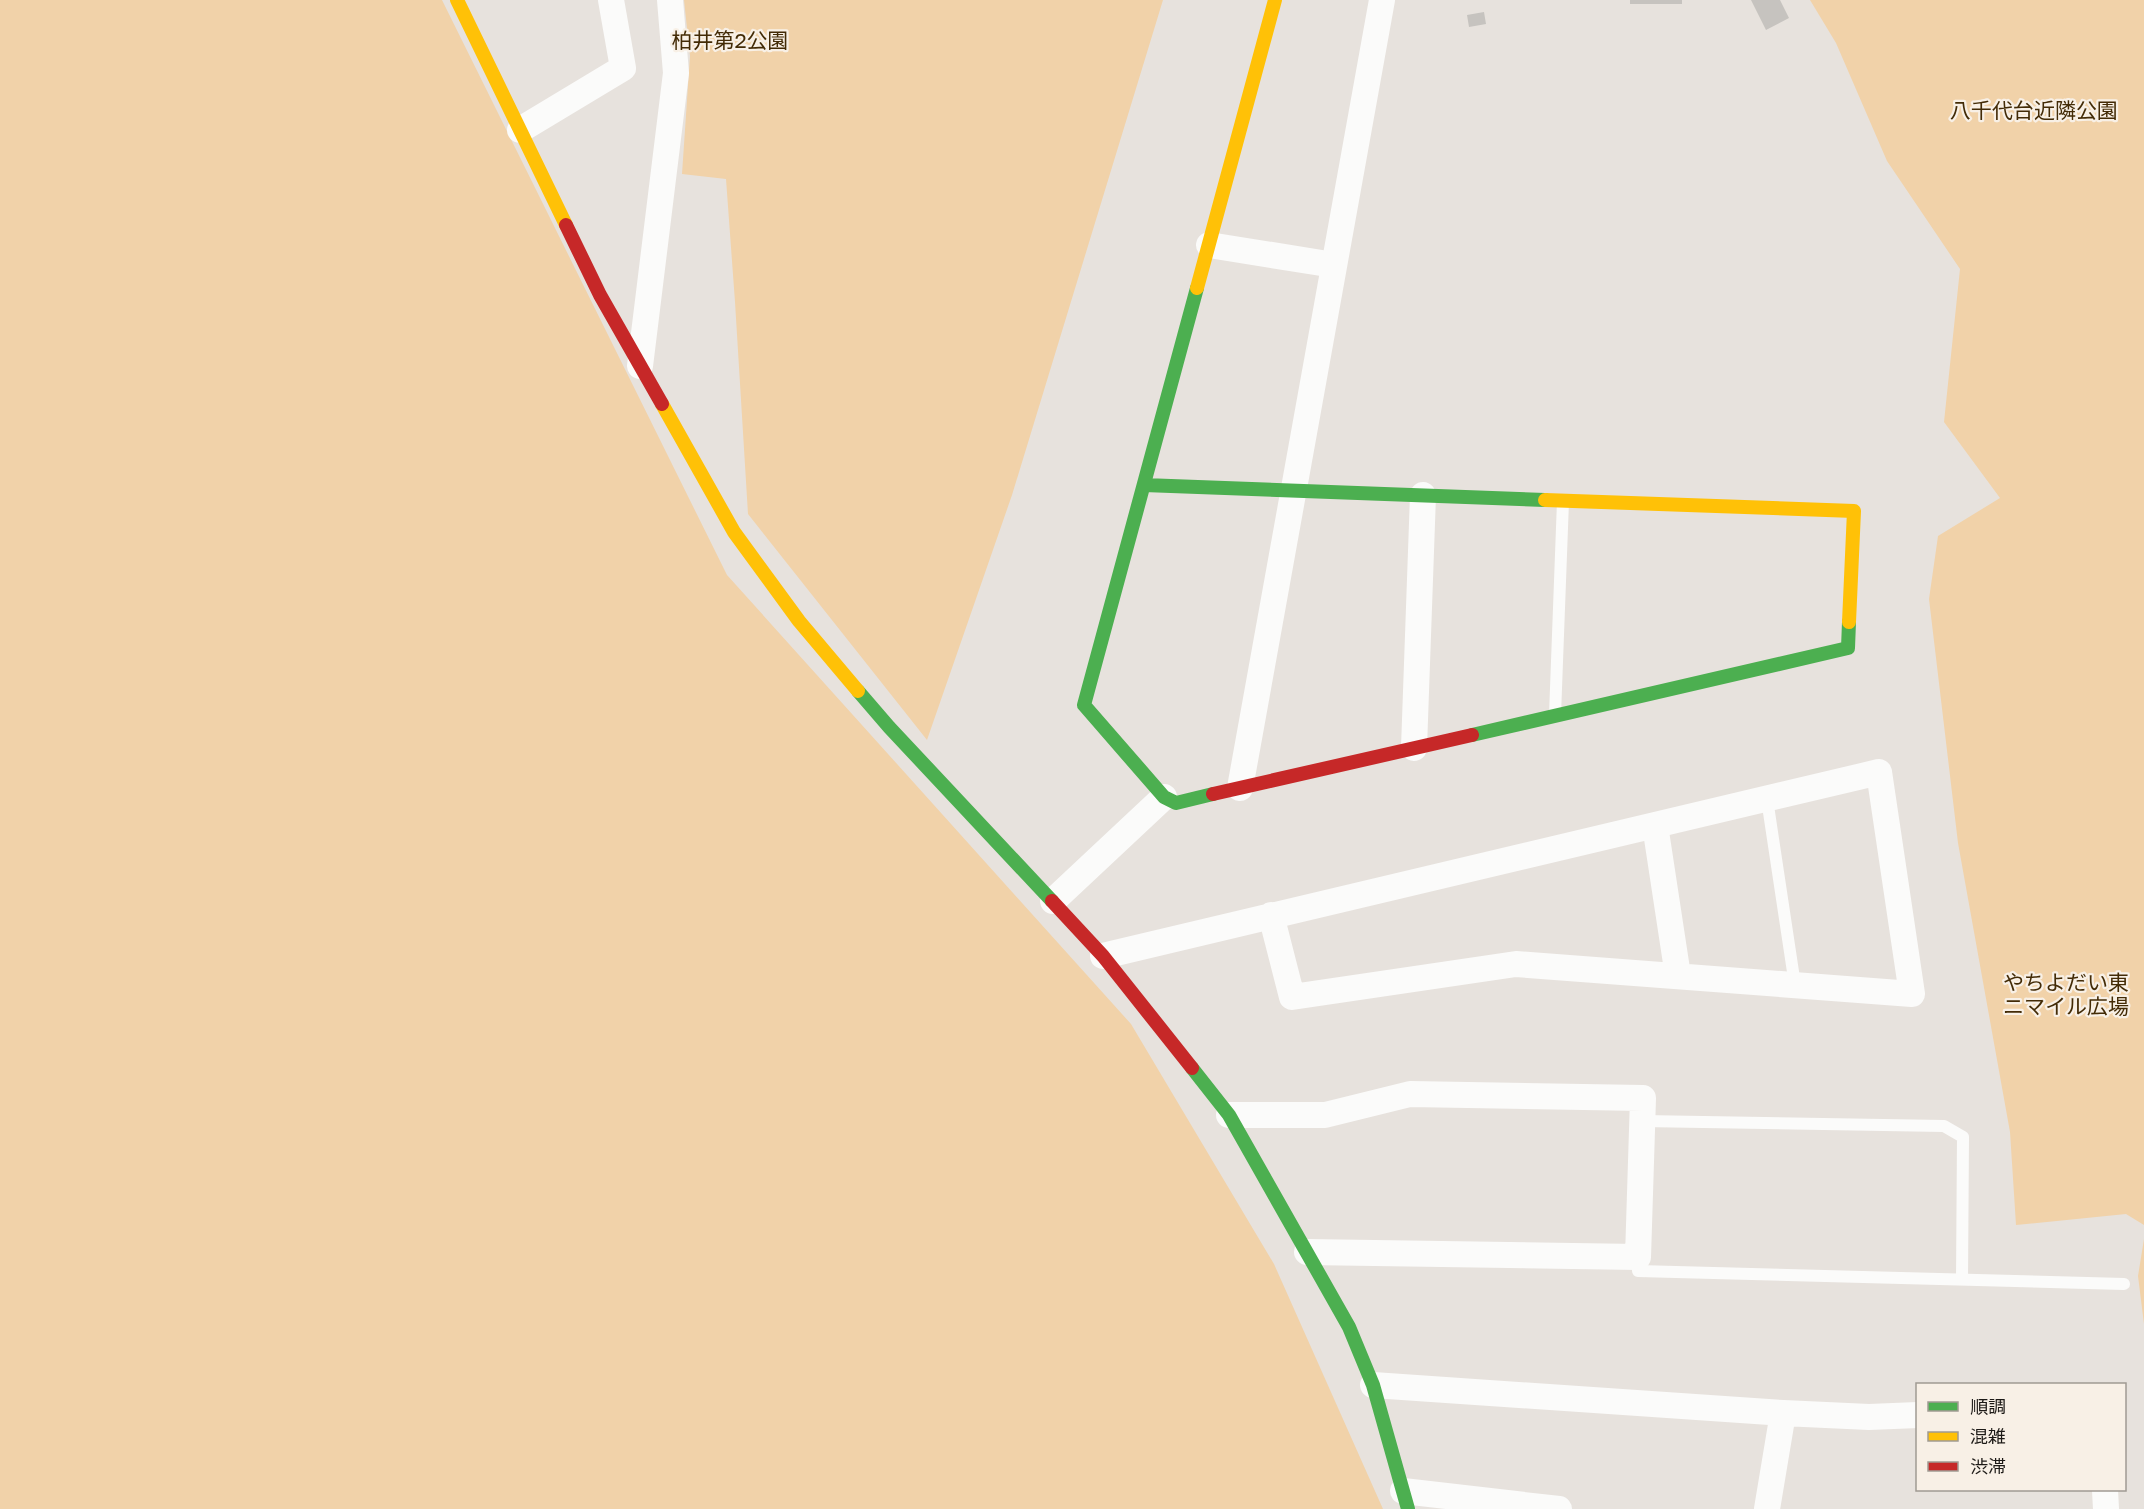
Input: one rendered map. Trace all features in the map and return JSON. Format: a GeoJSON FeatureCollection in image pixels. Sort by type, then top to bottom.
{"type":"FeatureCollection","features":[{"type":"Feature","properties":{"kind":"street"},"geometry":{"type":"LineString","coordinates":[[457,0],[600,295],[734,532],[799,621],[889,727],[1102,956],[1229,1115],[1349,1327],[1373,1385],[1406,1500],[1559,1509]]}},
{"type":"Feature","properties":{"kind":"street"},"geometry":{"type":"LineString","coordinates":[[520,130],[623,68],[611,0]]}},
{"type":"Feature","properties":{"kind":"street"},"geometry":{"type":"LineString","coordinates":[[639,366],[676,73],[670,0]]}},
{"type":"Feature","properties":{"kind":"street"},"geometry":{"type":"LineString","coordinates":[[1144,485],[1854,511],[1848,648],[1176,803],[1164,796],[1084,705],[1275,0]]}},
{"type":"Feature","properties":{"kind":"street"},"geometry":{"type":"LineString","coordinates":[[1240,788],[1382,0]]}},
{"type":"Feature","properties":{"kind":"street"},"geometry":{"type":"LineString","coordinates":[[1209,245],[1334,265]]}},
{"type":"Feature","properties":{"kind":"street"},"geometry":{"type":"LineString","coordinates":[[1414,748],[1423,495]]}},
{"type":"Feature","properties":{"kind":"street"},"geometry":{"type":"LineString","coordinates":[[1102,956],[1271,915],[1880,772],[1912,994],[1516,964],[1292,998],[1271,915]]}},
{"type":"Feature","properties":{"kind":"street"},"geometry":{"type":"LineString","coordinates":[[1053,901],[1164,796]]}},
{"type":"Feature","properties":{"kind":"street"},"geometry":{"type":"LineString","coordinates":[[1655,825],[1678,976]]}},
{"type":"Feature","properties":{"kind":"street"},"geometry":{"type":"LineString","coordinates":[[1229,1115],[1325,1114],[1410,1094],[1643,1098],[1638,1257],[1307,1252]]}},
{"type":"Feature","properties":{"kind":"street"},"geometry":{"type":"LineString","coordinates":[[1373,1385],[1783,1413],[1869,1417],[1916,1415]]}},
{"type":"Feature","properties":{"kind":"street"},"geometry":{"type":"LineString","coordinates":[[1767,1509],[1783,1413]]}},
{"type":"Feature","properties":{"kind":"street"},"geometry":{"type":"LineString","coordinates":[[2105,1491],[2106,1509]]}},
{"type":"Feature","properties":{"kind":"lane"},"geometry":{"type":"LineString","coordinates":[[1555,715],[1563,500]]}},
{"type":"Feature","properties":{"kind":"lane"},"geometry":{"type":"LineString","coordinates":[[1767,799],[1795,985]]}},
{"type":"Feature","properties":{"kind":"lane"},"geometry":{"type":"LineString","coordinates":[[1642,1121],[1944,1126],[1963,1137],[1962,1279]]}},
{"type":"Feature","properties":{"kind":"lane"},"geometry":{"type":"LineString","coordinates":[[1638,1257],[1638,1271],[2124,1284]]}},
{"type":"Feature","properties":{"kind":"green space"},"geometry":{"type":"Polygon","coordinates":[[[0,0],[442,0],[727,575],[1131,1024],[1274,1264],[1383,1509],[0,1509],[0,0]]]}},
{"type":"Feature","properties":{"kind":"green space","name":"柏井第2公園"},"geometry":{"type":"Polygon","coordinates":[[[684,0],[1163,0],[1012,495],[927,740],[748,514],[726,179],[682,174],[690,56],[684,0]]]}},
{"type":"Feature","properties":{"kind":"green space"},"geometry":{"type":"Polygon","coordinates":[[[1810,0],[2144,0],[2144,1225],[2126,1214],[2016,1225],[2010,1132],[1958,843],[1929,599],[1938,536],[2000,498],[1944,422],[1960,269],[1887,161],[1836,43],[1810,0]]]}},
{"type":"Feature","properties":{"kind":"green space"},"geometry":{"type":"Polygon","coordinates":[[[2144,1239],[2144,1324],[2138,1276],[2144,1239]]]}},
{"type":"Feature","properties":{"kind":"building"},"geometry":{"type":"Polygon","coordinates":[[[1630,0],[1682,0],[1682,4],[1630,4],[1630,0]]]}},
{"type":"Feature","properties":{"kind":"building"},"geometry":{"type":"Polygon","coordinates":[[[1751,0],[1780,0],[1789,18],[1766,30],[1751,0]]]}},
{"type":"Feature","properties":{"kind":"building"},"geometry":{"type":"Polygon","coordinates":[[[1484,12],[1486,24],[1469,27],[1467,15],[1484,12]]]}},
{"type":"Feature","properties":{"kind":"traffic: fast"},"geometry":{"type":"LineString","coordinates":[[1197,288],[1084,705],[1164,797],[1176,803],[1213,794]]}},
{"type":"Feature","properties":{"kind":"traffic: fast"},"geometry":{"type":"LineString","coordinates":[[1144,485],[1545,500]]}},
{"type":"Feature","properties":{"kind":"traffic: fast"},"geometry":{"type":"LineString","coordinates":[[1472,735],[1848,648],[1849,622]]}},
{"type":"Feature","properties":{"kind":"traffic: fast"},"geometry":{"type":"LineString","coordinates":[[858,691],[1052,901]]}},
{"type":"Feature","properties":{"kind":"traffic: fast"},"geometry":{"type":"LineString","coordinates":[[1192,1068],[1229,1115],[1349,1327],[1373,1385],[1408,1509]]}},
{"type":"Feature","properties":{"kind":"traffic: slow"},"geometry":{"type":"LineString","coordinates":[[457,0],[566,225]]}},
{"type":"Feature","properties":{"kind":"traffic: slow"},"geometry":{"type":"LineString","coordinates":[[1197,288],[1275,0]]}},
{"type":"Feature","properties":{"kind":"traffic: slow"},"geometry":{"type":"LineString","coordinates":[[662,404],[734,532],[799,621],[858,691]]}},
{"type":"Feature","properties":{"kind":"traffic: slow"},"geometry":{"type":"LineString","coordinates":[[1545,500],[1854,511],[1849,622]]}},
{"type":"Feature","properties":{"kind":"traffic: jam"},"geometry":{"type":"LineString","coordinates":[[566,225],[600,295],[662,404]]}},
{"type":"Feature","properties":{"kind":"traffic: jam"},"geometry":{"type":"LineString","coordinates":[[1213,794],[1472,735]]}},
{"type":"Feature","properties":{"kind":"traffic: jam"},"geometry":{"type":"LineString","coordinates":[[1052,901],[1103,956],[1192,1068]]}},
{"type":"Feature","properties":{"kind":"park label","name":"八千代台近隣公園"},"geometry":{"type":"Point","coordinates":[2034,111]}},
{"type":"Feature","properties":{"kind":"park label","name":"やちよだい東 ニマイル広場"},"geometry":{"type":"Point","coordinates":[2066,995]}}]}
